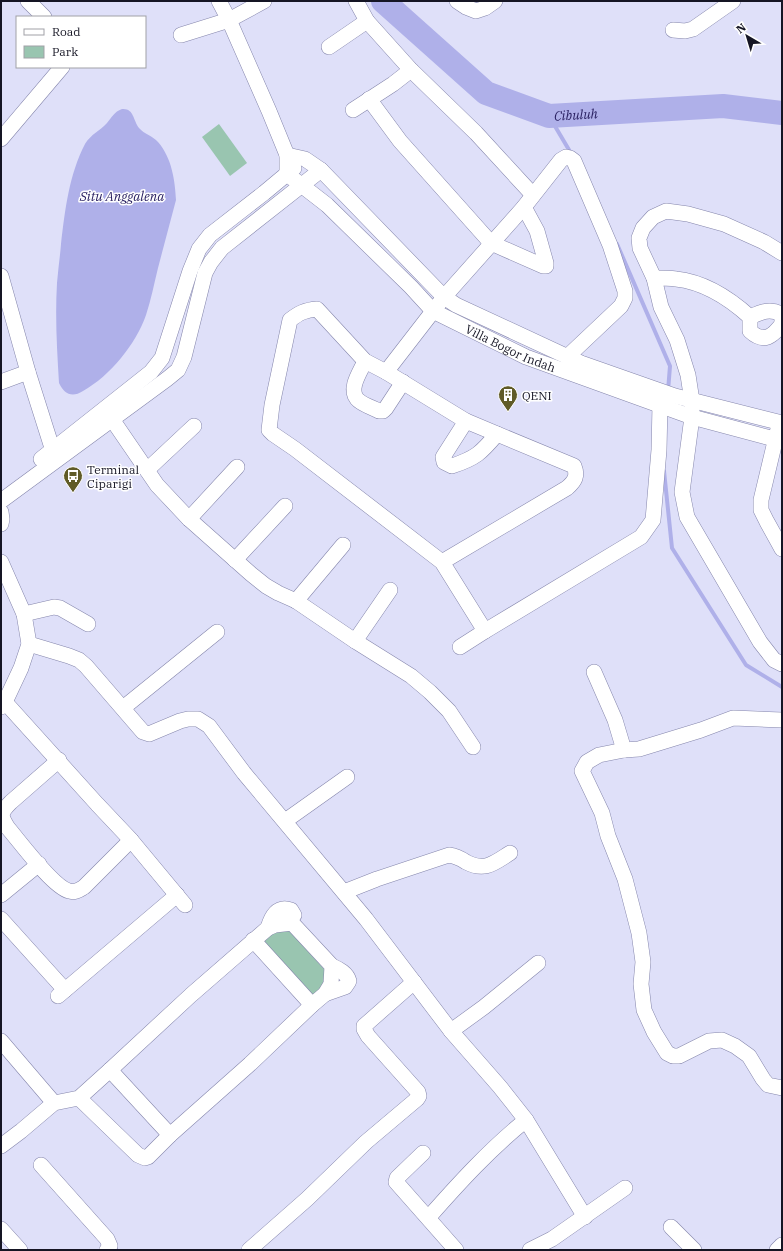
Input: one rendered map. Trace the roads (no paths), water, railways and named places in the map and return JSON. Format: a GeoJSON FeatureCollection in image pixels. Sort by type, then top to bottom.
{"type":"FeatureCollection","features":[{"type":"Feature","properties":{"kind":"street"},"geometry":{"type":"LineString","coordinates":[[28,1],[43,16]]}},
{"type":"Feature","properties":{"kind":"street"},"geometry":{"type":"LineString","coordinates":[[219,1],[229,20],[287,155],[287,174]]}},
{"type":"Feature","properties":{"kind":"street"},"geometry":{"type":"LineString","coordinates":[[181,35],[229,20],[264,1]]}},
{"type":"Feature","properties":{"kind":"street"},"geometry":{"type":"LineString","coordinates":[[356,1],[367,21],[411,70],[476,133],[533,195]]}},
{"type":"Feature","properties":{"kind":"street"},"geometry":{"type":"LineString","coordinates":[[457,1],[476,11],[485,8],[496,1]]}},
{"type":"Feature","properties":{"kind":"street"},"geometry":{"type":"LineString","coordinates":[[673,30],[685,31],[693,29],[733,1]]}},
{"type":"Feature","properties":{"kind":"street"},"geometry":{"type":"LineString","coordinates":[[329,47],[367,21]]}},
{"type":"Feature","properties":{"kind":"street"},"geometry":{"type":"LineString","coordinates":[[1,139],[61,68]]}},
{"type":"Feature","properties":{"kind":"street"},"geometry":{"type":"LineString","coordinates":[[353,110],[393,84],[411,70]]}},
{"type":"Feature","properties":{"kind":"street"},"geometry":{"type":"LineString","coordinates":[[369,99],[400,141],[491,243],[546,266],[545,257],[537,231],[524,207]]}},
{"type":"Feature","properties":{"kind":"street"},"geometry":{"type":"LineString","coordinates":[[287,155],[305,159]]}},
{"type":"Feature","properties":{"kind":"street"},"geometry":{"type":"LineString","coordinates":[[386,372],[444,297],[524,207],[561,160],[566,157],[574,161],[610,245],[625,291],[625,298],[621,306],[567,357]]}},
{"type":"Feature","properties":{"kind":"street"},"geometry":{"type":"LineString","coordinates":[[109,414],[151,372],[162,358],[190,271],[199,250],[210,235],[264,194],[305,159]]}},
{"type":"Feature","properties":{"kind":"street","name":"Villa Bogor Indah"},"geometry":{"type":"LineString","coordinates":[[305,159],[321,170],[444,297],[456,305],[484,319],[567,357],[593,368],[654,388],[666,403]]}},
{"type":"Feature","properties":{"kind":"street"},"geometry":{"type":"LineString","coordinates":[[1,501],[56,455],[109,414],[178,370],[184,357],[205,273],[211,262],[222,248],[321,170]]}},
{"type":"Feature","properties":{"kind":"street","name":"Villa Bogor Indah"},"geometry":{"type":"LineString","coordinates":[[287,174],[327,205],[434,311],[526,357],[666,403],[692,416],[779,440]]}},
{"type":"Feature","properties":{"kind":"street"},"geometry":{"type":"LineString","coordinates":[[782,253],[764,242],[724,224],[688,214],[666,211],[654,217],[643,228],[638,238],[640,248],[654,278],[660,307],[677,340],[686,368],[692,400],[692,416],[682,492],[687,517],[760,642],[774,660],[782,664]]}},
{"type":"Feature","properties":{"kind":"street"},"geometry":{"type":"LineString","coordinates":[[1,276],[28,372],[56,455]]}},
{"type":"Feature","properties":{"kind":"street"},"geometry":{"type":"LineString","coordinates":[[654,278],[676,279],[701,285],[734,303],[750,317],[750,331],[756,337],[765,338],[775,333],[782,324]]}},
{"type":"Feature","properties":{"kind":"street"},"geometry":{"type":"LineString","coordinates":[[442,562],[567,488],[574,482],[576,475],[574,466],[466,421],[403,382],[365,361],[317,309],[306,310],[298,314],[290,320],[272,405],[269,430],[442,562],[485,631]]}},
{"type":"Feature","properties":{"kind":"street"},"geometry":{"type":"LineString","coordinates":[[750,317],[764,310],[781,314],[782,320]]}},
{"type":"Feature","properties":{"kind":"street"},"geometry":{"type":"LineString","coordinates":[[365,361],[354,386],[354,394],[358,400],[379,411],[382,411],[386,408],[403,382]]}},
{"type":"Feature","properties":{"kind":"street"},"geometry":{"type":"LineString","coordinates":[[1,382],[28,372]]}},
{"type":"Feature","properties":{"kind":"street","name":"Villa Bogor Indah"},"geometry":{"type":"LineString","coordinates":[[666,403],[692,400],[781,422]]}},
{"type":"Feature","properties":{"kind":"street"},"geometry":{"type":"LineString","coordinates":[[460,648],[485,631],[641,538],[653,520],[659,450],[666,403]]}},
{"type":"Feature","properties":{"kind":"street"},"geometry":{"type":"LineString","coordinates":[[109,414],[157,485],[190,519],[266,586],[296,601],[410,676],[430,692],[449,711],[473,748]]}},
{"type":"Feature","properties":{"kind":"street"},"geometry":{"type":"LineString","coordinates":[[466,421],[443,457],[444,462],[452,466],[470,460],[484,450],[497,434]]}},
{"type":"Feature","properties":{"kind":"street"},"geometry":{"type":"LineString","coordinates":[[781,422],[779,440],[761,500],[761,510],[782,549]]}},
{"type":"Feature","properties":{"kind":"street"},"geometry":{"type":"LineString","coordinates":[[147,470],[194,426]]}},
{"type":"Feature","properties":{"kind":"street"},"geometry":{"type":"LineString","coordinates":[[1,489],[56,455]]}},
{"type":"Feature","properties":{"kind":"street"},"geometry":{"type":"LineString","coordinates":[[190,519],[237,467]]}},
{"type":"Feature","properties":{"kind":"street"},"geometry":{"type":"LineString","coordinates":[[235,560],[285,506]]}},
{"type":"Feature","properties":{"kind":"street"},"geometry":{"type":"LineString","coordinates":[[1,512],[1,524]]}},
{"type":"Feature","properties":{"kind":"street"},"geometry":{"type":"LineString","coordinates":[[767,522],[782,526]]}},
{"type":"Feature","properties":{"kind":"street"},"geometry":{"type":"LineString","coordinates":[[296,601],[343,545]]}},
{"type":"Feature","properties":{"kind":"street"},"geometry":{"type":"LineString","coordinates":[[1,562],[24,614],[28,644],[20,668],[3,704],[58,760],[131,840],[181,900],[62,993],[1,919]]}},
{"type":"Feature","properties":{"kind":"street"},"geometry":{"type":"LineString","coordinates":[[355,641],[390,590]]}},
{"type":"Feature","properties":{"kind":"street"},"geometry":{"type":"LineString","coordinates":[[24,614],[60,608],[88,624]]}},
{"type":"Feature","properties":{"kind":"street"},"geometry":{"type":"LineString","coordinates":[[123,708],[217,632]]}},
{"type":"Feature","properties":{"kind":"street"},"geometry":{"type":"LineString","coordinates":[[28,644],[79,660],[143,732],[148,734],[180,721],[198,718],[204,721],[220,739],[244,773],[381,938],[451,1031],[500,1087],[526,1120],[586,1217]]}},
{"type":"Feature","properties":{"kind":"street"},"geometry":{"type":"LineString","coordinates":[[594,672],[615,720],[624,750]]}},
{"type":"Feature","properties":{"kind":"street"},"geometry":{"type":"LineString","coordinates":[[782,720],[733,718],[701,730],[639,749],[624,750],[599,755],[586,762],[582,771],[602,814],[608,836],[625,879],[639,933],[643,962],[641,984],[644,1010],[654,1032],[668,1053],[673,1056],[679,1056],[709,1041],[722,1040],[735,1046],[749,1056],[768,1085],[782,1088]]}},
{"type":"Feature","properties":{"kind":"street"},"geometry":{"type":"LineString","coordinates":[[58,760],[11,802],[4,809],[2,814],[2,819],[8,828],[54,881],[63,889],[77,892],[84,887],[131,840]]}},
{"type":"Feature","properties":{"kind":"street"},"geometry":{"type":"LineString","coordinates":[[285,821],[347,777]]}},
{"type":"Feature","properties":{"kind":"street"},"geometry":{"type":"LineString","coordinates":[[344,892],[448,855],[455,856],[480,867],[487,866],[510,853]]}},
{"type":"Feature","properties":{"kind":"street"},"geometry":{"type":"LineString","coordinates":[[1,896],[39,864]]}},
{"type":"Feature","properties":{"kind":"street"},"geometry":{"type":"LineString","coordinates":[[1,1146],[54,1103],[79,1098],[190,995],[268,928],[290,922],[332,966],[331,984],[325,994],[250,1064],[170,1135],[152,1155],[142,1157],[138,1155],[79,1098]]}},
{"type":"Feature","properties":{"kind":"street"},"geometry":{"type":"LineString","coordinates":[[253,940],[312,1005]]}},
{"type":"Feature","properties":{"kind":"street"},"geometry":{"type":"LineString","coordinates":[[451,1031],[484,1007],[538,963]]}},
{"type":"Feature","properties":{"kind":"street"},"geometry":{"type":"LineString","coordinates":[[249,1250],[307,1199],[366,1142],[418,1099],[418,1092],[368,1036],[364,1029],[364,1026],[414,982]]}},
{"type":"Feature","properties":{"kind":"street"},"geometry":{"type":"LineString","coordinates":[[1,1041],[54,1103]]}},
{"type":"Feature","properties":{"kind":"street"},"geometry":{"type":"LineString","coordinates":[[110,1070],[170,1135]]}},
{"type":"Feature","properties":{"kind":"street"},"geometry":{"type":"LineString","coordinates":[[429,1217],[475,1166],[512,1131],[526,1120]]}},
{"type":"Feature","properties":{"kind":"street"},"geometry":{"type":"LineString","coordinates":[[423,1153],[397,1178],[396,1182],[429,1217],[456,1250]]}},
{"type":"Feature","properties":{"kind":"street"},"geometry":{"type":"LineString","coordinates":[[41,1165],[107,1239],[110,1246],[107,1250]]}},
{"type":"Feature","properties":{"kind":"street"},"geometry":{"type":"LineString","coordinates":[[530,1250],[556,1244],[586,1217],[625,1188]]}},
{"type":"Feature","properties":{"kind":"street"},"geometry":{"type":"LineString","coordinates":[[670,1227],[694,1250]]}},
{"type":"Feature","properties":{"kind":"street"},"geometry":{"type":"LineString","coordinates":[[1,1229],[20,1250]]}},
{"type":"Feature","properties":{"kind":"street"},"geometry":{"type":"LineString","coordinates":[[777,1250],[782,1245]]}},
{"type":"Feature","properties":{"kind":"water","name":"Situ Anggalena"},"geometry":{"type":"Polygon","coordinates":[[[122,109],[129,110],[139,128],[156,140],[163,148],[172,170],[176,200],[148,309],[136,337],[121,358],[103,377],[79,393],[69,394],[63,390],[59,383],[56,333],[57,283],[66,206],[71,180],[85,144],[115,113],[122,109]]]}},
{"type":"Feature","properties":{"kind":"waterway","name":"Cibuluh"},"geometry":{"type":"LineString","coordinates":[[383,1],[486,93],[549,116],[723,106],[782,113]]}},
{"type":"Feature","properties":{"kind":"waterway"},"geometry":{"type":"LineString","coordinates":[[549,116],[572,155]]}},
{"type":"Feature","properties":{"kind":"waterway"},"geometry":{"type":"LineString","coordinates":[[617,244],[670,366],[668,391]]}},
{"type":"Feature","properties":{"kind":"waterway"},"geometry":{"type":"LineString","coordinates":[[664,471],[672,548],[746,665],[782,687]]}},
{"type":"Feature","properties":{"kind":"place","name":"QENI"},"geometry":{"type":"Point","coordinates":[508,412]}},
{"type":"Feature","properties":{"kind":"place","name":"Terminal Ciparigi"},"geometry":{"type":"Point","coordinates":[73,493]}}]}
